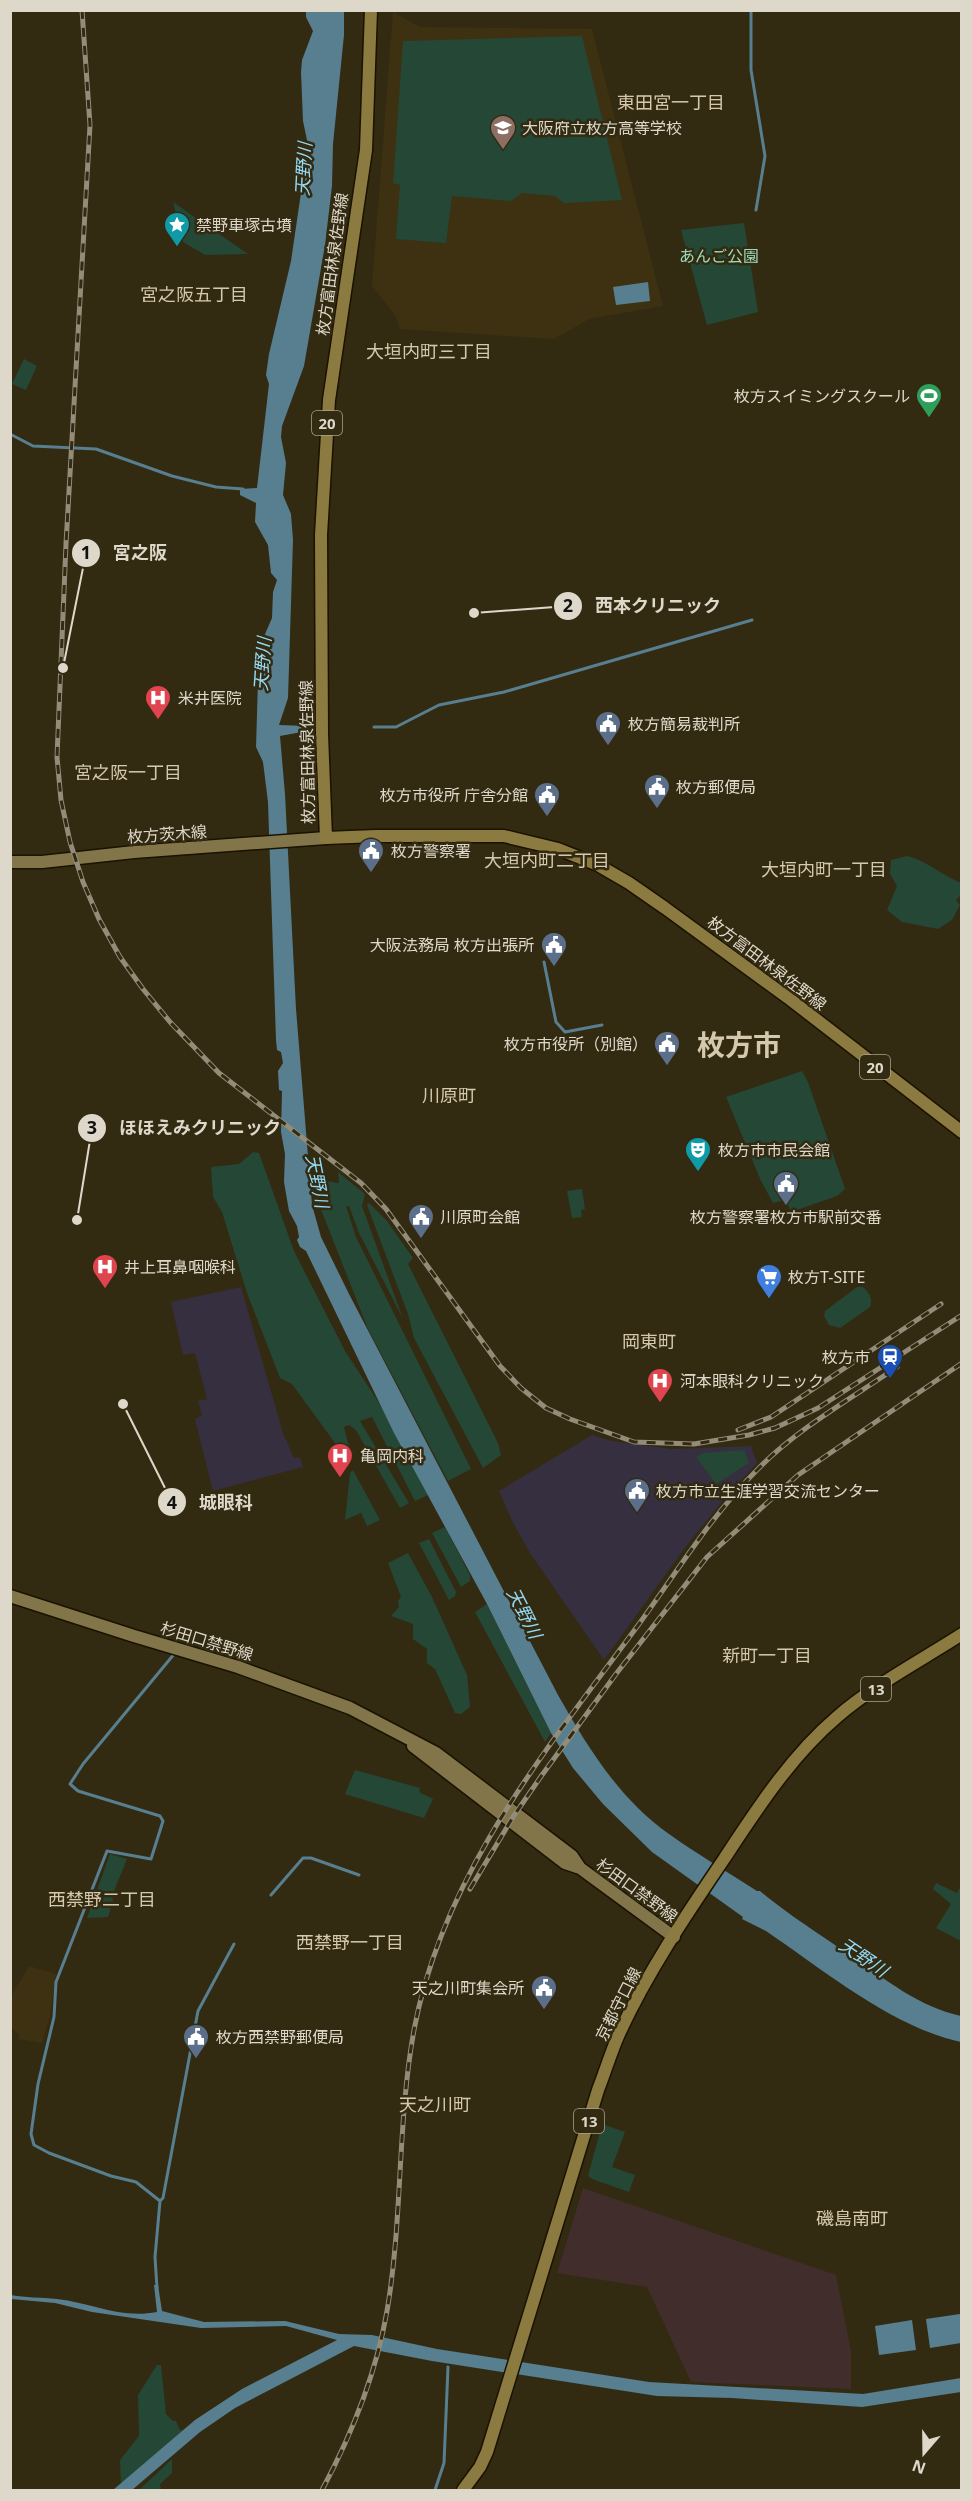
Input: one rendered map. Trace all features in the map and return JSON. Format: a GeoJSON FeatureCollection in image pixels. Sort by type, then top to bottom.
{"type":"FeatureCollection","features":[{"type":"Feature","properties":{"kind":"main road","name":"枚方富田林泉佐野線"},"geometry":{"type":"LineString","coordinates":[[371,10],[366,150],[329,400],[326,445],[321,558],[322,734],[326,838],[504,836],[558,849],[598,866],[656,902],[791,1000],[962,1132]]}},
{"type":"Feature","properties":{"kind":"main road","name":"枚方茨木線"},"geometry":{"type":"LineString","coordinates":[[10,862],[42,862],[134,852],[326,838]]}},
{"type":"Feature","properties":{"kind":"main road","name":"杉田口禁野線"},"geometry":{"type":"LineString","coordinates":[[10,1596],[238,1667],[350,1708],[391,1728],[436,1753],[572,1856],[580,1868],[674,1937]]}},
{"type":"Feature","properties":{"kind":"main road","name":"京都守口線"},"geometry":{"type":"LineString","coordinates":[[463,2490],[480,2467],[487,2452],[595,2101],[614,2046],[647,1981],[733,1845],[798,1754],[860,1699],[962,1634]]}},
{"type":"Feature","properties":{"kind":"shaded area","name":"大阪府立枚方高等学校"},"geometry":{"type":"Polygon","coordinates":[[[393,12],[420,27],[592,29],[663,306],[589,319],[554,339],[400,329],[395,315],[372,286],[393,12]]]}},
{"type":"Feature","properties":{"kind":"shaded area"},"geometry":{"type":"Polygon","coordinates":[[[241,1287],[283,1433],[294,1458],[300,1457],[303,1467],[213,1491],[195,1419],[202,1415],[198,1401],[207,1399],[195,1353],[183,1355],[171,1302],[241,1287]]]}},
{"type":"Feature","properties":{"kind":"shaded area"},"geometry":{"type":"Polygon","coordinates":[[[592,1435],[612,1441],[671,1449],[751,1446],[757,1463],[687,1545],[604,1660],[532,1556],[513,1523],[499,1491],[592,1435]]]}},
{"type":"Feature","properties":{"kind":"shaded area"},"geometry":{"type":"Polygon","coordinates":[[[29,1966],[56,1974],[50,2017],[42,2043],[19,2039],[19,2034],[11,2028],[11,1997],[29,1966]]]}},
{"type":"Feature","properties":{"kind":"shaded area"},"geometry":{"type":"Polygon","coordinates":[[[583,2188],[836,2275],[851,2351],[851,2389],[691,2382],[647,2287],[557,2273],[583,2188]]]}},
{"type":"Feature","properties":{"kind":"green space"},"geometry":{"type":"Polygon","coordinates":[[[582,36],[622,200],[564,203],[555,196],[522,193],[511,201],[452,196],[446,243],[396,239],[400,185],[393,183],[403,41],[582,36]]]}},
{"type":"Feature","properties":{"kind":"green space"},"geometry":{"type":"Polygon","coordinates":[[[173,202],[248,254],[205,255],[183,242],[173,202]]]}},
{"type":"Feature","properties":{"kind":"green space","name":"あんご公園"},"geometry":{"type":"Polygon","coordinates":[[[744,223],[758,312],[707,325],[681,230],[744,223]]]}},
{"type":"Feature","properties":{"kind":"green space"},"geometry":{"type":"Polygon","coordinates":[[[24,359],[37,366],[26,390],[12,384],[24,359]]]}},
{"type":"Feature","properties":{"kind":"green space"},"geometry":{"type":"Polygon","coordinates":[[[907,856],[961,883],[961,895],[956,900],[960,905],[952,920],[938,929],[902,922],[887,910],[897,886],[890,874],[891,860],[907,856]]]}},
{"type":"Feature","properties":{"kind":"green space"},"geometry":{"type":"Polygon","coordinates":[[[802,1071],[808,1082],[845,1189],[837,1196],[791,1212],[786,1200],[773,1203],[761,1181],[726,1097],[802,1071]]]}},
{"type":"Feature","properties":{"kind":"green space"},"geometry":{"type":"Polygon","coordinates":[[[253,1152],[259,1153],[294,1251],[345,1351],[385,1412],[428,1495],[415,1501],[372,1417],[360,1421],[409,1503],[400,1508],[356,1430],[349,1425],[344,1427],[348,1443],[354,1454],[346,1458],[292,1384],[280,1378],[247,1293],[222,1212],[213,1197],[211,1167],[239,1164],[253,1152]]]}},
{"type":"Feature","properties":{"kind":"green space"},"geometry":{"type":"Polygon","coordinates":[[[338,1172],[365,1194],[362,1206],[403,1319],[359,1233],[349,1206],[346,1206],[356,1237],[471,1469],[448,1481],[368,1329],[309,1179],[339,1183],[338,1172]]]}},
{"type":"Feature","properties":{"kind":"green space"},"geometry":{"type":"Polygon","coordinates":[[[582,1189],[585,1209],[581,1210],[582,1217],[572,1218],[567,1191],[582,1189]]]}},
{"type":"Feature","properties":{"kind":"green space"},"geometry":{"type":"Polygon","coordinates":[[[369,1203],[387,1221],[413,1258],[408,1264],[498,1443],[501,1455],[483,1468],[414,1338],[408,1314],[367,1205],[369,1203]]]}},
{"type":"Feature","properties":{"kind":"green space"},"geometry":{"type":"Polygon","coordinates":[[[857,1287],[863,1287],[869,1294],[870,1307],[840,1328],[829,1325],[824,1316],[825,1311],[857,1287]]]}},
{"type":"Feature","properties":{"kind":"green space"},"geometry":{"type":"Polygon","coordinates":[[[744,1450],[749,1463],[716,1484],[696,1457],[703,1453],[744,1450]]]}},
{"type":"Feature","properties":{"kind":"green space"},"geometry":{"type":"Polygon","coordinates":[[[353,1470],[380,1520],[367,1526],[361,1513],[345,1520],[350,1473],[353,1470]]]}},
{"type":"Feature","properties":{"kind":"green space"},"geometry":{"type":"Polygon","coordinates":[[[445,1527],[470,1575],[470,1581],[461,1587],[432,1533],[445,1527]]]}},
{"type":"Feature","properties":{"kind":"green space"},"geometry":{"type":"Polygon","coordinates":[[[429,1539],[456,1592],[455,1596],[449,1600],[419,1543],[429,1539]]]}},
{"type":"Feature","properties":{"kind":"green space"},"geometry":{"type":"Polygon","coordinates":[[[408,1553],[432,1597],[467,1675],[470,1707],[461,1714],[455,1713],[435,1669],[427,1663],[427,1649],[413,1639],[413,1624],[391,1616],[399,1607],[398,1601],[401,1597],[388,1563],[408,1553]]]}},
{"type":"Feature","properties":{"kind":"green space"},"geometry":{"type":"Polygon","coordinates":[[[487,1604],[551,1733],[545,1742],[475,1612],[487,1604]]]}},
{"type":"Feature","properties":{"kind":"green space"},"geometry":{"type":"Polygon","coordinates":[[[355,1770],[420,1788],[419,1792],[433,1799],[424,1818],[345,1794],[355,1770]]]}},
{"type":"Feature","properties":{"kind":"green space"},"geometry":{"type":"Polygon","coordinates":[[[110,1854],[127,1859],[112,1896],[108,1917],[87,1918],[110,1854]]]}},
{"type":"Feature","properties":{"kind":"green space"},"geometry":{"type":"Polygon","coordinates":[[[936,1883],[957,1893],[961,1886],[961,1941],[936,1928],[951,1904],[933,1889],[936,1883]]]}},
{"type":"Feature","properties":{"kind":"green space"},"geometry":{"type":"Polygon","coordinates":[[[602,2124],[625,2132],[612,2167],[635,2175],[629,2192],[588,2176],[602,2124]]]}},
{"type":"Feature","properties":{"kind":"green space"},"geometry":{"type":"Polygon","coordinates":[[[157,2365],[161,2365],[166,2414],[176,2421],[180,2430],[184,2430],[121,2486],[120,2460],[139,2436],[138,2395],[157,2365]]]}},
{"type":"Feature","properties":{"kind":"green space"},"geometry":{"type":"Polygon","coordinates":[[[172,2459],[172,2473],[160,2484],[161,2490],[139,2490],[172,2459]]]}},
{"type":"Feature","properties":{"kind":"water","name":"天野川"},"geometry":{"type":"Polygon","coordinates":[[[306,11],[344,11],[344,35],[333,144],[332,186],[325,245],[304,366],[282,426],[281,437],[286,463],[283,495],[291,514],[293,540],[288,698],[279,725],[307,726],[307,731],[280,736],[296,1009],[312,1205],[321,1237],[558,1695],[593,1752],[620,1788],[635,1805],[669,1834],[760,1891],[889,1982],[931,2006],[961,2016],[961,2042],[935,2035],[885,2011],[835,1980],[766,1931],[742,1919],[743,1917],[652,1852],[603,1804],[573,1768],[551,1733],[487,1604],[394,1433],[306,1251],[300,1247],[297,1240],[299,1237],[297,1226],[289,1211],[284,1182],[285,1154],[281,1132],[282,1091],[279,1090],[278,1071],[283,1063],[281,1052],[277,1050],[276,1040],[268,802],[263,762],[256,747],[259,648],[272,618],[273,592],[277,580],[271,573],[268,545],[255,522],[256,503],[240,495],[240,489],[257,488],[269,384],[266,375],[269,354],[291,261],[308,145],[303,121],[301,72],[302,60],[313,31],[306,17],[306,11]]]}},
{"type":"Feature","properties":{"kind":"water"},"geometry":{"type":"Polygon","coordinates":[[[648,282],[650,301],[616,305],[613,287],[648,282]]]}},
{"type":"Feature","properties":{"kind":"water"},"geometry":{"type":"Polygon","coordinates":[[[154,2285],[158,2285],[162,2311],[204,2322],[285,2321],[339,2334],[372,2335],[437,2349],[649,2382],[863,2394],[961,2378],[961,2392],[862,2407],[732,2398],[657,2396],[432,2361],[354,2346],[235,2408],[200,2432],[132,2490],[113,2490],[195,2420],[242,2389],[337,2340],[286,2326],[201,2328],[92,2312],[55,2303],[11,2299],[11,2295],[57,2299],[118,2312],[144,2314],[157,2312],[154,2285]]]}},
{"type":"Feature","properties":{"kind":"water"},"geometry":{"type":"Polygon","coordinates":[[[960,2314],[961,2343],[930,2348],[926,2319],[960,2314]]]}},
{"type":"Feature","properties":{"kind":"water"},"geometry":{"type":"Polygon","coordinates":[[[912,2320],[916,2350],[879,2355],[875,2326],[912,2320]]]}},
{"type":"Feature","properties":{"kind":"waterway"},"geometry":{"type":"LineString","coordinates":[[751,10],[751,70],[765,156],[756,210]]}},
{"type":"Feature","properties":{"kind":"waterway"},"geometry":{"type":"LineString","coordinates":[[10,434],[33,446],[96,449],[172,476],[216,487],[243,489]]}},
{"type":"Feature","properties":{"kind":"waterway"},"geometry":{"type":"LineString","coordinates":[[374,727],[396,727],[439,705],[504,692],[752,620]]}},
{"type":"Feature","properties":{"kind":"waterway"},"geometry":{"type":"LineString","coordinates":[[544,962],[556,1022],[565,1032],[602,1025]]}},
{"type":"Feature","properties":{"kind":"waterway"},"geometry":{"type":"LineString","coordinates":[[157,2288],[155,2257],[160,2201],[136,2182],[111,2176],[49,2153],[34,2145],[31,2134],[38,2084],[54,2017],[56,1982],[107,1851],[151,1859],[163,1821],[160,1816],[78,1791],[70,1784],[83,1764],[175,1653]]}},
{"type":"Feature","properties":{"kind":"waterway"},"geometry":{"type":"LineString","coordinates":[[271,1895],[303,1858],[311,1858],[359,1875]]}},
{"type":"Feature","properties":{"kind":"waterway"},"geometry":{"type":"LineString","coordinates":[[160,2201],[163,2198],[198,2011],[234,1944]]}},
{"type":"Feature","properties":{"kind":"waterway"},"geometry":{"type":"LineString","coordinates":[[435,2490],[444,2463],[448,2367]]}},
{"type":"Feature","properties":{"kind":"railway"},"geometry":{"type":"LineString","coordinates":[[82,10],[90,125],[66,544],[57,757],[61,800],[70,842],[83,882],[99,919],[120,957],[170,1022],[219,1073],[361,1183],[386,1209],[500,1366],[521,1388],[546,1408],[570,1419],[634,1442],[694,1444],[749,1435],[775,1428],[818,1408],[962,1315]]}},
{"type":"Feature","properties":{"kind":"railway"},"geometry":{"type":"LineString","coordinates":[[738,1430],[771,1417],[941,1304]]}},
{"type":"Feature","properties":{"kind":"railway"},"geometry":{"type":"LineString","coordinates":[[470,1889],[513,1817],[542,1775],[616,1674],[707,1557],[798,1475],[962,1363]]}},
{"type":"Feature","properties":{"kind":"railway"},"geometry":{"type":"LineString","coordinates":[[322,2490],[362,2403],[382,2334],[396,2241],[405,2100],[414,2030],[428,1973],[448,1918],[474,1866],[503,1815],[535,1766],[726,1504],[759,1468],[790,1440],[897,1367]]}},
{"type":"Feature","properties":{"kind":"place","name":"大阪府立枚方高等学校"},"geometry":{"type":"Point","coordinates":[503,151]}},
{"type":"Feature","properties":{"kind":"place","name":"禁野車塚古墳"},"geometry":{"type":"Point","coordinates":[177,248]}},
{"type":"Feature","properties":{"kind":"place","name":"枚方スイミングスクール"},"geometry":{"type":"Point","coordinates":[929,419]}},
{"type":"Feature","properties":{"kind":"place","name":"西本クリニック"},"geometry":{"type":"Point","coordinates":[474,613]}},
{"type":"Feature","properties":{"kind":"place","name":"宮之阪"},"geometry":{"type":"Point","coordinates":[63,668]}},
{"type":"Feature","properties":{"kind":"place","name":"米井医院"},"geometry":{"type":"Point","coordinates":[158,721]}},
{"type":"Feature","properties":{"kind":"place","name":"枚方簡易裁判所"},"geometry":{"type":"Point","coordinates":[608,747]}},
{"type":"Feature","properties":{"kind":"place","name":"枚方郵便局"},"geometry":{"type":"Point","coordinates":[657,810]}},
{"type":"Feature","properties":{"kind":"place","name":"枚方市役所 庁舎分館"},"geometry":{"type":"Point","coordinates":[547,818]}},
{"type":"Feature","properties":{"kind":"place","name":"枚方警察署"},"geometry":{"type":"Point","coordinates":[371,874]}},
{"type":"Feature","properties":{"kind":"place","name":"大阪法務局 枚方出張所"},"geometry":{"type":"Point","coordinates":[554,968]}},
{"type":"Feature","properties":{"kind":"place","name":"枚方市役所（別館）"},"geometry":{"type":"Point","coordinates":[667,1067]}},
{"type":"Feature","properties":{"kind":"place","name":"枚方市市民会館"},"geometry":{"type":"Point","coordinates":[698,1173]}},
{"type":"Feature","properties":{"kind":"place","name":"枚方警察署枚方市駅前交番"},"geometry":{"type":"Point","coordinates":[786,1207]}},
{"type":"Feature","properties":{"kind":"place","name":"ほほえみクリニック"},"geometry":{"type":"Point","coordinates":[77,1220]}},
{"type":"Feature","properties":{"kind":"place","name":"川原町会館"},"geometry":{"type":"Point","coordinates":[421,1240]}},
{"type":"Feature","properties":{"kind":"place","name":"井上耳鼻咽喉科"},"geometry":{"type":"Point","coordinates":[105,1290]}},
{"type":"Feature","properties":{"kind":"place","name":"枚方T-SITE"},"geometry":{"type":"Point","coordinates":[769,1300]}},
{"type":"Feature","properties":{"kind":"place","name":"枚方市"},"geometry":{"type":"Point","coordinates":[890,1380]}},
{"type":"Feature","properties":{"kind":"place","name":"城眼科"},"geometry":{"type":"Point","coordinates":[123,1404]}},
{"type":"Feature","properties":{"kind":"place","name":"河本眼科クリニック"},"geometry":{"type":"Point","coordinates":[660,1404]}},
{"type":"Feature","properties":{"kind":"place","name":"亀岡内科"},"geometry":{"type":"Point","coordinates":[340,1479]}},
{"type":"Feature","properties":{"kind":"place","name":"枚方市立生涯学習交流センター"},"geometry":{"type":"Point","coordinates":[637,1514]}},
{"type":"Feature","properties":{"kind":"place","name":"天之川町集会所"},"geometry":{"type":"Point","coordinates":[544,2011]}},
{"type":"Feature","properties":{"kind":"place","name":"枚方西禁野郵便局"},"geometry":{"type":"Point","coordinates":[196,2060]}},
{"type":"Feature","properties":{"kind":"district","name":"東田宮一丁目"},"geometry":{"type":"Point","coordinates":[671,102]}},
{"type":"Feature","properties":{"kind":"district","name":"宮之阪五丁目"},"geometry":{"type":"Point","coordinates":[194,294]}},
{"type":"Feature","properties":{"kind":"district","name":"大垣内町三丁目"},"geometry":{"type":"Point","coordinates":[429,351]}},
{"type":"Feature","properties":{"kind":"district","name":"宮之阪一丁目"},"geometry":{"type":"Point","coordinates":[128,772]}},
{"type":"Feature","properties":{"kind":"district","name":"大垣内町二丁目"},"geometry":{"type":"Point","coordinates":[547,860]}},
{"type":"Feature","properties":{"kind":"district","name":"大垣内町一丁目"},"geometry":{"type":"Point","coordinates":[824,869]}},
{"type":"Feature","properties":{"kind":"district","name":"枚方市"},"geometry":{"type":"Point","coordinates":[739,1044]}},
{"type":"Feature","properties":{"kind":"district","name":"川原町"},"geometry":{"type":"Point","coordinates":[449,1095]}},
{"type":"Feature","properties":{"kind":"district","name":"岡東町"},"geometry":{"type":"Point","coordinates":[649,1341]}},
{"type":"Feature","properties":{"kind":"district","name":"新町一丁目"},"geometry":{"type":"Point","coordinates":[767,1655]}},
{"type":"Feature","properties":{"kind":"district","name":"西禁野二丁目"},"geometry":{"type":"Point","coordinates":[102,1899]}},
{"type":"Feature","properties":{"kind":"district","name":"西禁野一丁目"},"geometry":{"type":"Point","coordinates":[350,1942]}},
{"type":"Feature","properties":{"kind":"district","name":"天之川町"},"geometry":{"type":"Point","coordinates":[435,2104]}},
{"type":"Feature","properties":{"kind":"district","name":"磯島南町"},"geometry":{"type":"Point","coordinates":[852,2218]}}]}
